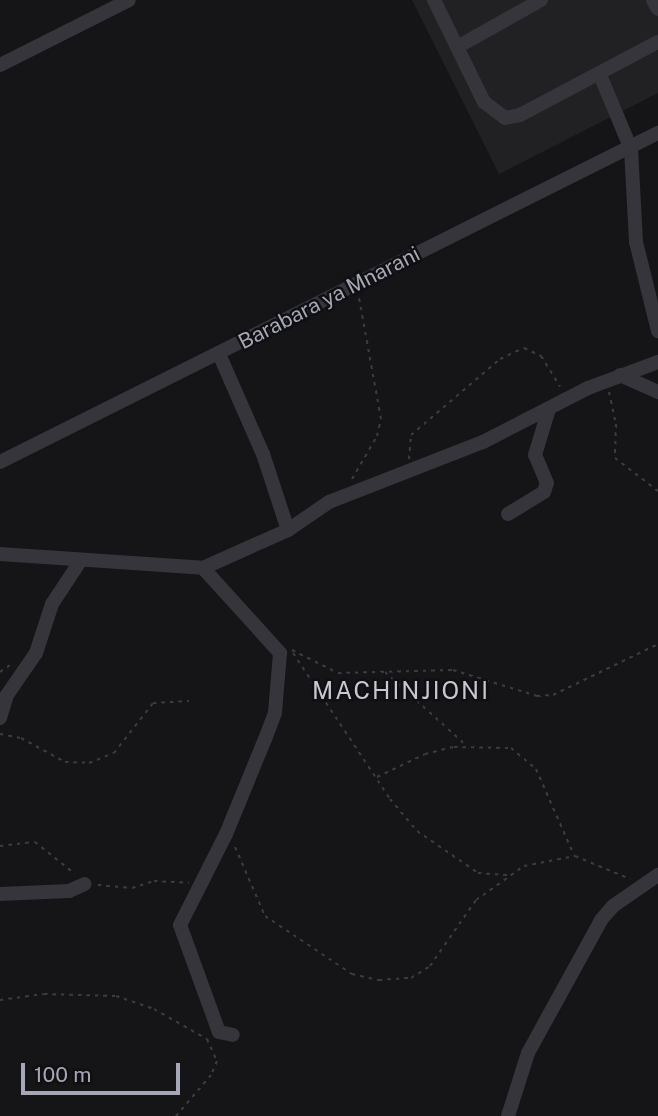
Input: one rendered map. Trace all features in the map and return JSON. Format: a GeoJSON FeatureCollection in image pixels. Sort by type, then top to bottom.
{"type":"FeatureCollection","features":[{"type":"Feature","properties":{"kind":"street"},"geometry":{"type":"LineString","coordinates":[[0,65],[129,0]]}},
{"type":"Feature","properties":{"kind":"street"},"geometry":{"type":"LineString","coordinates":[[434,0],[485,102],[505,118],[600,75],[658,41]]}},
{"type":"Feature","properties":{"kind":"street"},"geometry":{"type":"LineString","coordinates":[[459,46],[541,0]]}},
{"type":"Feature","properties":{"kind":"street"},"geometry":{"type":"LineString","coordinates":[[653,0],[658,9]]}},
{"type":"Feature","properties":{"kind":"street"},"geometry":{"type":"LineString","coordinates":[[600,75],[631,149],[636,242],[658,331]]}},
{"type":"Feature","properties":{"kind":"street","name":"Barabara ya Mnarani"},"geometry":{"type":"LineString","coordinates":[[0,462],[658,134]]}},
{"type":"Feature","properties":{"kind":"street"},"geometry":{"type":"LineString","coordinates":[[219,355],[263,454],[288,530]]}},
{"type":"Feature","properties":{"kind":"street"},"geometry":{"type":"LineString","coordinates":[[0,554],[203,569],[288,530],[329,502],[484,442],[606,381],[658,362]]}},
{"type":"Feature","properties":{"kind":"street"},"geometry":{"type":"LineString","coordinates":[[620,375],[658,392]]}},
{"type":"Feature","properties":{"kind":"street"},"geometry":{"type":"LineString","coordinates":[[508,514],[544,492],[547,483],[535,455],[548,409]]}},
{"type":"Feature","properties":{"kind":"street"},"geometry":{"type":"LineString","coordinates":[[0,718],[7,695],[36,653],[52,604],[82,560]]}},
{"type":"Feature","properties":{"kind":"street"},"geometry":{"type":"LineString","coordinates":[[203,569],[280,653],[275,713],[226,834],[179,931],[219,1032],[233,1035]]}},
{"type":"Feature","properties":{"kind":"street"},"geometry":{"type":"LineString","coordinates":[[508,1116],[527,1053],[601,920],[653,878]]}},
{"type":"Feature","properties":{"kind":"street"},"geometry":{"type":"LineString","coordinates":[[0,894],[69,891],[85,884]]}},
{"type":"Feature","properties":{"kind":"path"},"geometry":{"type":"LineString","coordinates":[[348,485],[377,436],[381,419],[356,283]]}},
{"type":"Feature","properties":{"kind":"path"},"geometry":{"type":"LineString","coordinates":[[409,470],[411,435],[500,359],[524,348],[541,356],[567,399]]}},
{"type":"Feature","properties":{"kind":"path"},"geometry":{"type":"LineString","coordinates":[[606,381],[616,424],[615,458],[658,491]]}},
{"type":"Feature","properties":{"kind":"path"},"geometry":{"type":"LineString","coordinates":[[510,875],[478,873],[417,831],[376,777],[290,649],[338,673],[453,670],[537,696],[553,695],[658,644]]}},
{"type":"Feature","properties":{"kind":"path"},"geometry":{"type":"LineString","coordinates":[[383,671],[467,746]]}},
{"type":"Feature","properties":{"kind":"path"},"geometry":{"type":"LineString","coordinates":[[0,734],[21,738],[65,762],[89,763],[114,753],[153,703],[189,701]]}},
{"type":"Feature","properties":{"kind":"path"},"geometry":{"type":"LineString","coordinates":[[376,777],[425,754],[467,746],[491,745],[524,755],[536,769],[575,856]]}},
{"type":"Feature","properties":{"kind":"path"},"geometry":{"type":"LineString","coordinates":[[226,834],[242,857],[265,916],[352,974],[379,980],[411,978],[430,966],[467,909],[524,866],[575,856],[625,879],[653,878]]}},
{"type":"Feature","properties":{"kind":"path"},"geometry":{"type":"LineString","coordinates":[[0,846],[35,842],[85,884],[132,888],[154,881],[200,885]]}},
{"type":"Feature","properties":{"kind":"path"},"geometry":{"type":"LineString","coordinates":[[0,1000],[44,994],[116,996],[154,1009],[207,1040],[217,1061],[211,1075],[176,1116]]}},
{"type":"Feature","properties":{"kind":"shaded area"},"geometry":{"type":"Polygon","coordinates":[[[412,0],[658,0],[658,93],[499,174],[412,0]]]}},
{"type":"Feature","properties":{"kind":"district","name":"MACHINJIONI"},"geometry":{"type":"Point","coordinates":[401,691]}}]}
